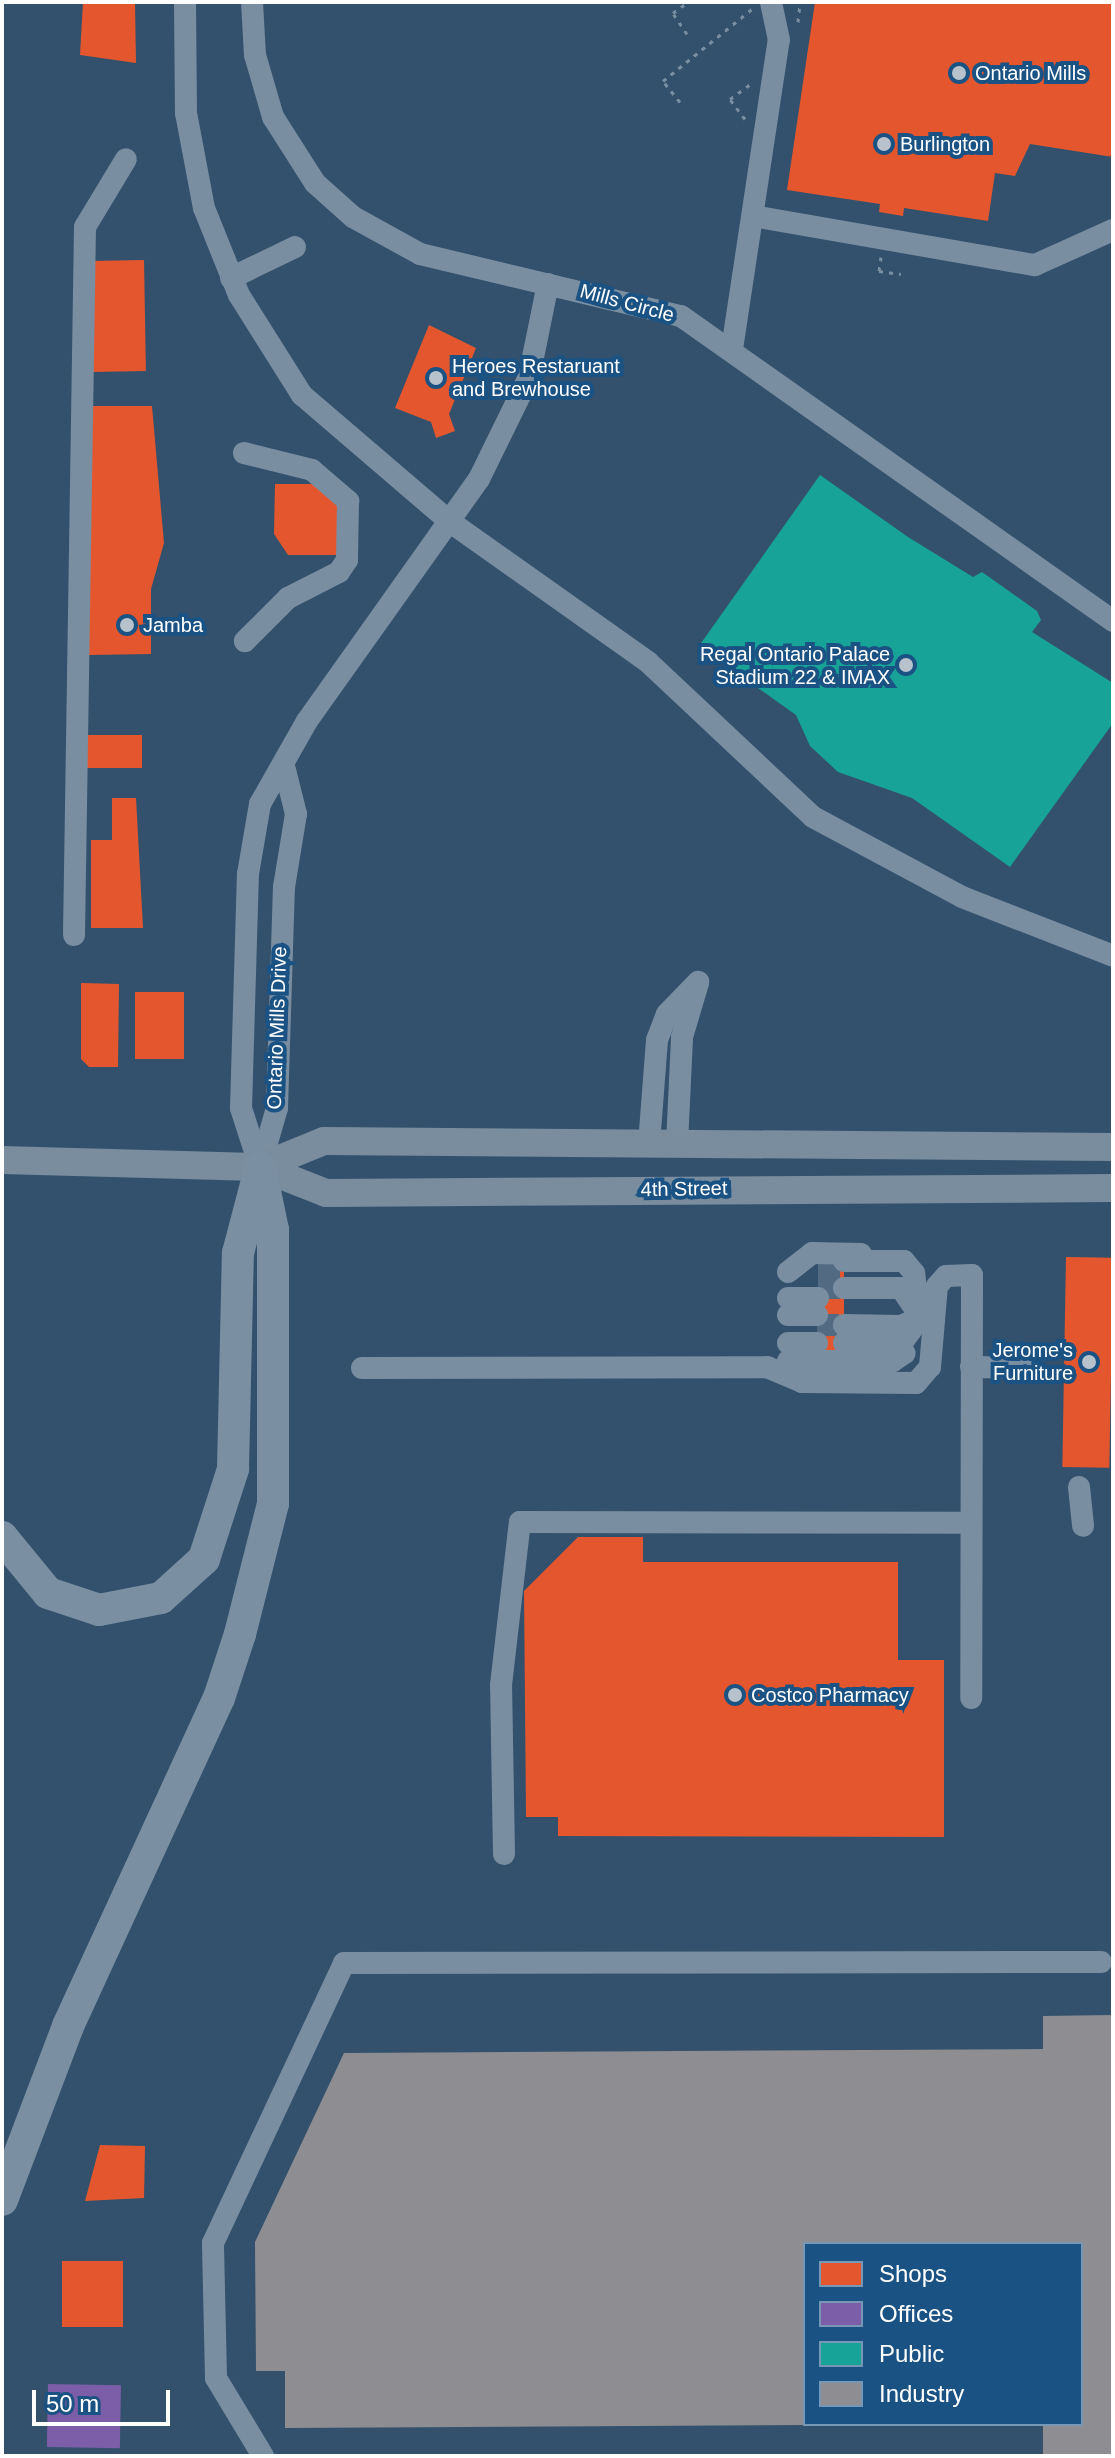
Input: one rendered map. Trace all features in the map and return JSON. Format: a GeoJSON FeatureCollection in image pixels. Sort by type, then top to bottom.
{"type":"FeatureCollection","features":[{"type":"Feature","properties":{"kind":"highway"},"geometry":{"type":"LineString","coordinates":[[2,1537],[48,1593],[99,1610],[161,1598],[204,1559],[233,1469],[238,1253],[260,1167]]}},
{"type":"Feature","properties":{"kind":"highway"},"geometry":{"type":"LineString","coordinates":[[2,2200],[68,2026],[219,1698],[240,1634],[273,1504],[273,1230],[260,1167]]}},
{"type":"Feature","properties":{"kind":"main road","name":"4th Street"},"geometry":{"type":"LineString","coordinates":[[260,1167],[324,1141],[1113,1147]]}},
{"type":"Feature","properties":{"kind":"main road","name":"4th Street"},"geometry":{"type":"LineString","coordinates":[[2,1160],[260,1167],[326,1193],[1113,1188]]}},
{"type":"Feature","properties":{"kind":"street"},"geometry":{"type":"LineString","coordinates":[[185,2],[191,161],[231,278],[302,395],[449,521],[648,662],[813,817],[962,897],[1113,956]]}},
{"type":"Feature","properties":{"kind":"street","name":"Mills Circle"},"geometry":{"type":"LineString","coordinates":[[252,2],[264,93],[315,183],[362,223],[420,254],[681,316],[732,349],[1113,621]]}},
{"type":"Feature","properties":{"kind":"street"},"geometry":{"type":"LineString","coordinates":[[732,349],[779,40],[771,2]]}},
{"type":"Feature","properties":{"kind":"street"},"geometry":{"type":"LineString","coordinates":[[74,935],[85,227],[126,159]]}},
{"type":"Feature","properties":{"kind":"street"},"geometry":{"type":"LineString","coordinates":[[753,216],[1035,265],[1113,230]]}},
{"type":"Feature","properties":{"kind":"street"},"geometry":{"type":"LineString","coordinates":[[231,278],[295,247]]}},
{"type":"Feature","properties":{"kind":"street","name":"Ontario Mills Drive"},"geometry":{"type":"LineString","coordinates":[[260,1167],[241,1108],[248,874],[260,804],[285,770],[307,721],[449,521],[513,416],[541,337],[548,284]]}},
{"type":"Feature","properties":{"kind":"street"},"geometry":{"type":"LineString","coordinates":[[244,453],[312,470],[348,501],[347,560],[339,572],[288,598],[245,641]]}},
{"type":"Feature","properties":{"kind":"street","name":"Ontario Mills Drive"},"geometry":{"type":"LineString","coordinates":[[260,1167],[277,1108],[281,933],[296,814],[285,770]]}},
{"type":"Feature","properties":{"kind":"street"},"geometry":{"type":"LineString","coordinates":[[698,982],[682,1037],[663,1144],[657,1040],[667,1014],[698,982]]}},
{"type":"Feature","properties":{"kind":"street"},"geometry":{"type":"LineString","coordinates":[[362,1368],[767,1367],[802,1382],[916,1383],[930,1367],[926,1318],[914,1273],[904,1261],[812,1253],[788,1319]]}},
{"type":"Feature","properties":{"kind":"street"},"geometry":{"type":"LineString","coordinates":[[844,1307],[904,1261]]}},
{"type":"Feature","properties":{"kind":"street"},"geometry":{"type":"LineString","coordinates":[[788,1319],[893,1361],[905,1353],[926,1318],[932,1296],[946,1276],[972,1275],[971,1698]]}},
{"type":"Feature","properties":{"kind":"street"},"geometry":{"type":"LineString","coordinates":[[844,1307],[901,1298],[926,1318]]}},
{"type":"Feature","properties":{"kind":"street"},"geometry":{"type":"LineString","coordinates":[[788,1319],[817,1307]]}},
{"type":"Feature","properties":{"kind":"street"},"geometry":{"type":"LineString","coordinates":[[788,1319],[817,1307]]}},
{"type":"Feature","properties":{"kind":"street"},"geometry":{"type":"LineString","coordinates":[[788,1319],[817,1307]]}},
{"type":"Feature","properties":{"kind":"street"},"geometry":{"type":"LineString","coordinates":[[844,1307],[902,1343],[926,1318]]}},
{"type":"Feature","properties":{"kind":"street"},"geometry":{"type":"LineString","coordinates":[[844,1307],[905,1353]]}},
{"type":"Feature","properties":{"kind":"street"},"geometry":{"type":"LineString","coordinates":[[971,1367],[1030,1368]]}},
{"type":"Feature","properties":{"kind":"street"},"geometry":{"type":"LineString","coordinates":[[1079,1487],[1083,1526]]}},
{"type":"Feature","properties":{"kind":"street"},"geometry":{"type":"LineString","coordinates":[[504,1854],[501,1685],[520,1522],[970,1523]]}},
{"type":"Feature","properties":{"kind":"street"},"geometry":{"type":"LineString","coordinates":[[263,2456],[216,2378],[213,2243],[344,1963],[1101,1962]]}},
{"type":"Feature","properties":{"kind":"path"},"geometry":{"type":"LineString","coordinates":[[687,34],[673,13],[688,2]]}},
{"type":"Feature","properties":{"kind":"path"},"geometry":{"type":"LineString","coordinates":[[680,102],[663,81],[762,2]]}},
{"type":"Feature","properties":{"kind":"building: Shops"},"geometry":{"type":"Polygon","coordinates":[[[83,2],[135,2],[136,63],[80,55],[83,2]]]}},
{"type":"Feature","properties":{"kind":"building: Shops","name":"Ontario Mills"},"geometry":{"type":"Polygon","coordinates":[[[815,2],[1113,2],[1113,157],[1030,144],[1015,176],[995,173],[988,221],[904,208],[903,216],[879,212],[880,204],[787,190],[815,2]]]}},
{"type":"Feature","properties":{"kind":"building: Shops"},"geometry":{"type":"Polygon","coordinates":[[[144,260],[146,371],[93,372],[91,261],[144,260]]]}},
{"type":"Feature","properties":{"kind":"building: Shops","name":"Heroes Restaruant and Brewhouse"},"geometry":{"type":"Polygon","coordinates":[[[429,325],[476,348],[449,414],[455,431],[436,438],[431,422],[395,408],[429,325]]]}},
{"type":"Feature","properties":{"kind":"building: Shops"},"geometry":{"type":"Polygon","coordinates":[[[87,406],[152,406],[164,543],[151,589],[151,654],[88,655],[87,406]]]}},
{"type":"Feature","properties":{"kind":"building: Shops"},"geometry":{"type":"Polygon","coordinates":[[[275,484],[326,484],[338,494],[338,555],[288,555],[274,534],[275,484]]]}},
{"type":"Feature","properties":{"kind":"building: Shops"},"geometry":{"type":"Polygon","coordinates":[[[87,735],[142,735],[142,768],[87,768],[87,735]]]}},
{"type":"Feature","properties":{"kind":"building: Shops"},"geometry":{"type":"Polygon","coordinates":[[[112,798],[136,798],[143,928],[91,928],[91,840],[112,840],[112,798]]]}},
{"type":"Feature","properties":{"kind":"building: Shops"},"geometry":{"type":"Polygon","coordinates":[[[81,983],[119,984],[118,1067],[89,1067],[81,1059],[81,983]]]}},
{"type":"Feature","properties":{"kind":"building: Shops"},"geometry":{"type":"Polygon","coordinates":[[[135,992],[184,992],[184,1059],[135,1059],[135,992]]]}},
{"type":"Feature","properties":{"kind":"building: Shops"},"geometry":{"type":"Polygon","coordinates":[[[818,1256],[844,1256],[844,1352],[818,1352],[818,1256]]]}},
{"type":"Feature","properties":{"kind":"building: Shops","name":"Jerome's Furniture"},"geometry":{"type":"Polygon","coordinates":[[[1066,1257],[1113,1258],[1109,1468],[1062,1467],[1066,1257]]]}},
{"type":"Feature","properties":{"kind":"building: Shops"},"geometry":{"type":"Polygon","coordinates":[[[578,1537],[643,1537],[643,1562],[898,1562],[898,1660],[944,1660],[944,1837],[558,1836],[558,1817],[526,1817],[524,1591],[578,1537]]]}},
{"type":"Feature","properties":{"kind":"building: Shops"},"geometry":{"type":"Polygon","coordinates":[[[100,2145],[145,2146],[144,2198],[85,2201],[100,2145]]]}},
{"type":"Feature","properties":{"kind":"building: Shops"},"geometry":{"type":"Polygon","coordinates":[[[62,2261],[123,2261],[123,2327],[62,2327],[62,2261]]]}},
{"type":"Feature","properties":{"kind":"building: Offices"},"geometry":{"type":"Polygon","coordinates":[[[48,2384],[121,2385],[120,2448],[47,2447],[48,2384]]]}},
{"type":"Feature","properties":{"kind":"building: Public","name":"Regal Ontario Palace Stadium 22 & IMAX"},"geometry":{"type":"Polygon","coordinates":[[[820,475],[908,537],[973,577],[982,572],[1037,611],[1041,620],[1032,632],[1113,683],[1113,723],[1010,867],[912,798],[838,772],[810,746],[796,715],[699,646],[820,475]]]}},
{"type":"Feature","properties":{"kind":"building: Industry"},"geometry":{"type":"Polygon","coordinates":[[[1113,2015],[1113,2455],[1043,2455],[1043,2426],[1083,2426],[1083,2242],[803,2242],[803,2425],[285,2428],[285,2371],[256,2371],[255,2242],[344,2053],[1043,2049],[1043,2016],[1113,2015]]]}},
{"type":"Feature","properties":{"kind":"tunnel"},"geometry":{"type":"LineString","coordinates":[[818,1271],[844,1271]]}},
{"type":"Feature","properties":{"kind":"tunnel"},"geometry":{"type":"LineString","coordinates":[[818,1288],[844,1288]]}},
{"type":"Feature","properties":{"kind":"tunnel"},"geometry":{"type":"LineString","coordinates":[[817,1325],[844,1325]]}},
{"type":"Feature","properties":{"kind":"place","name":"Ontario Mills"},"geometry":{"type":"Point","coordinates":[959,73]}},
{"type":"Feature","properties":{"kind":"place","name":"Burlington"},"geometry":{"type":"Point","coordinates":[884,144]}},
{"type":"Feature","properties":{"kind":"place","name":"Heroes Restaruant and Brewhouse"},"geometry":{"type":"Point","coordinates":[436,378]}},
{"type":"Feature","properties":{"kind":"place","name":"Jamba"},"geometry":{"type":"Point","coordinates":[127,625]}},
{"type":"Feature","properties":{"kind":"place","name":"Regal Ontario Palace Stadium 22 & IMAX"},"geometry":{"type":"Point","coordinates":[906,665]}},
{"type":"Feature","properties":{"kind":"place","name":"Jerome's Furniture"},"geometry":{"type":"Point","coordinates":[1089,1362]}},
{"type":"Feature","properties":{"kind":"place","name":"Costco Pharmacy"},"geometry":{"type":"Point","coordinates":[735,1695]}}]}
